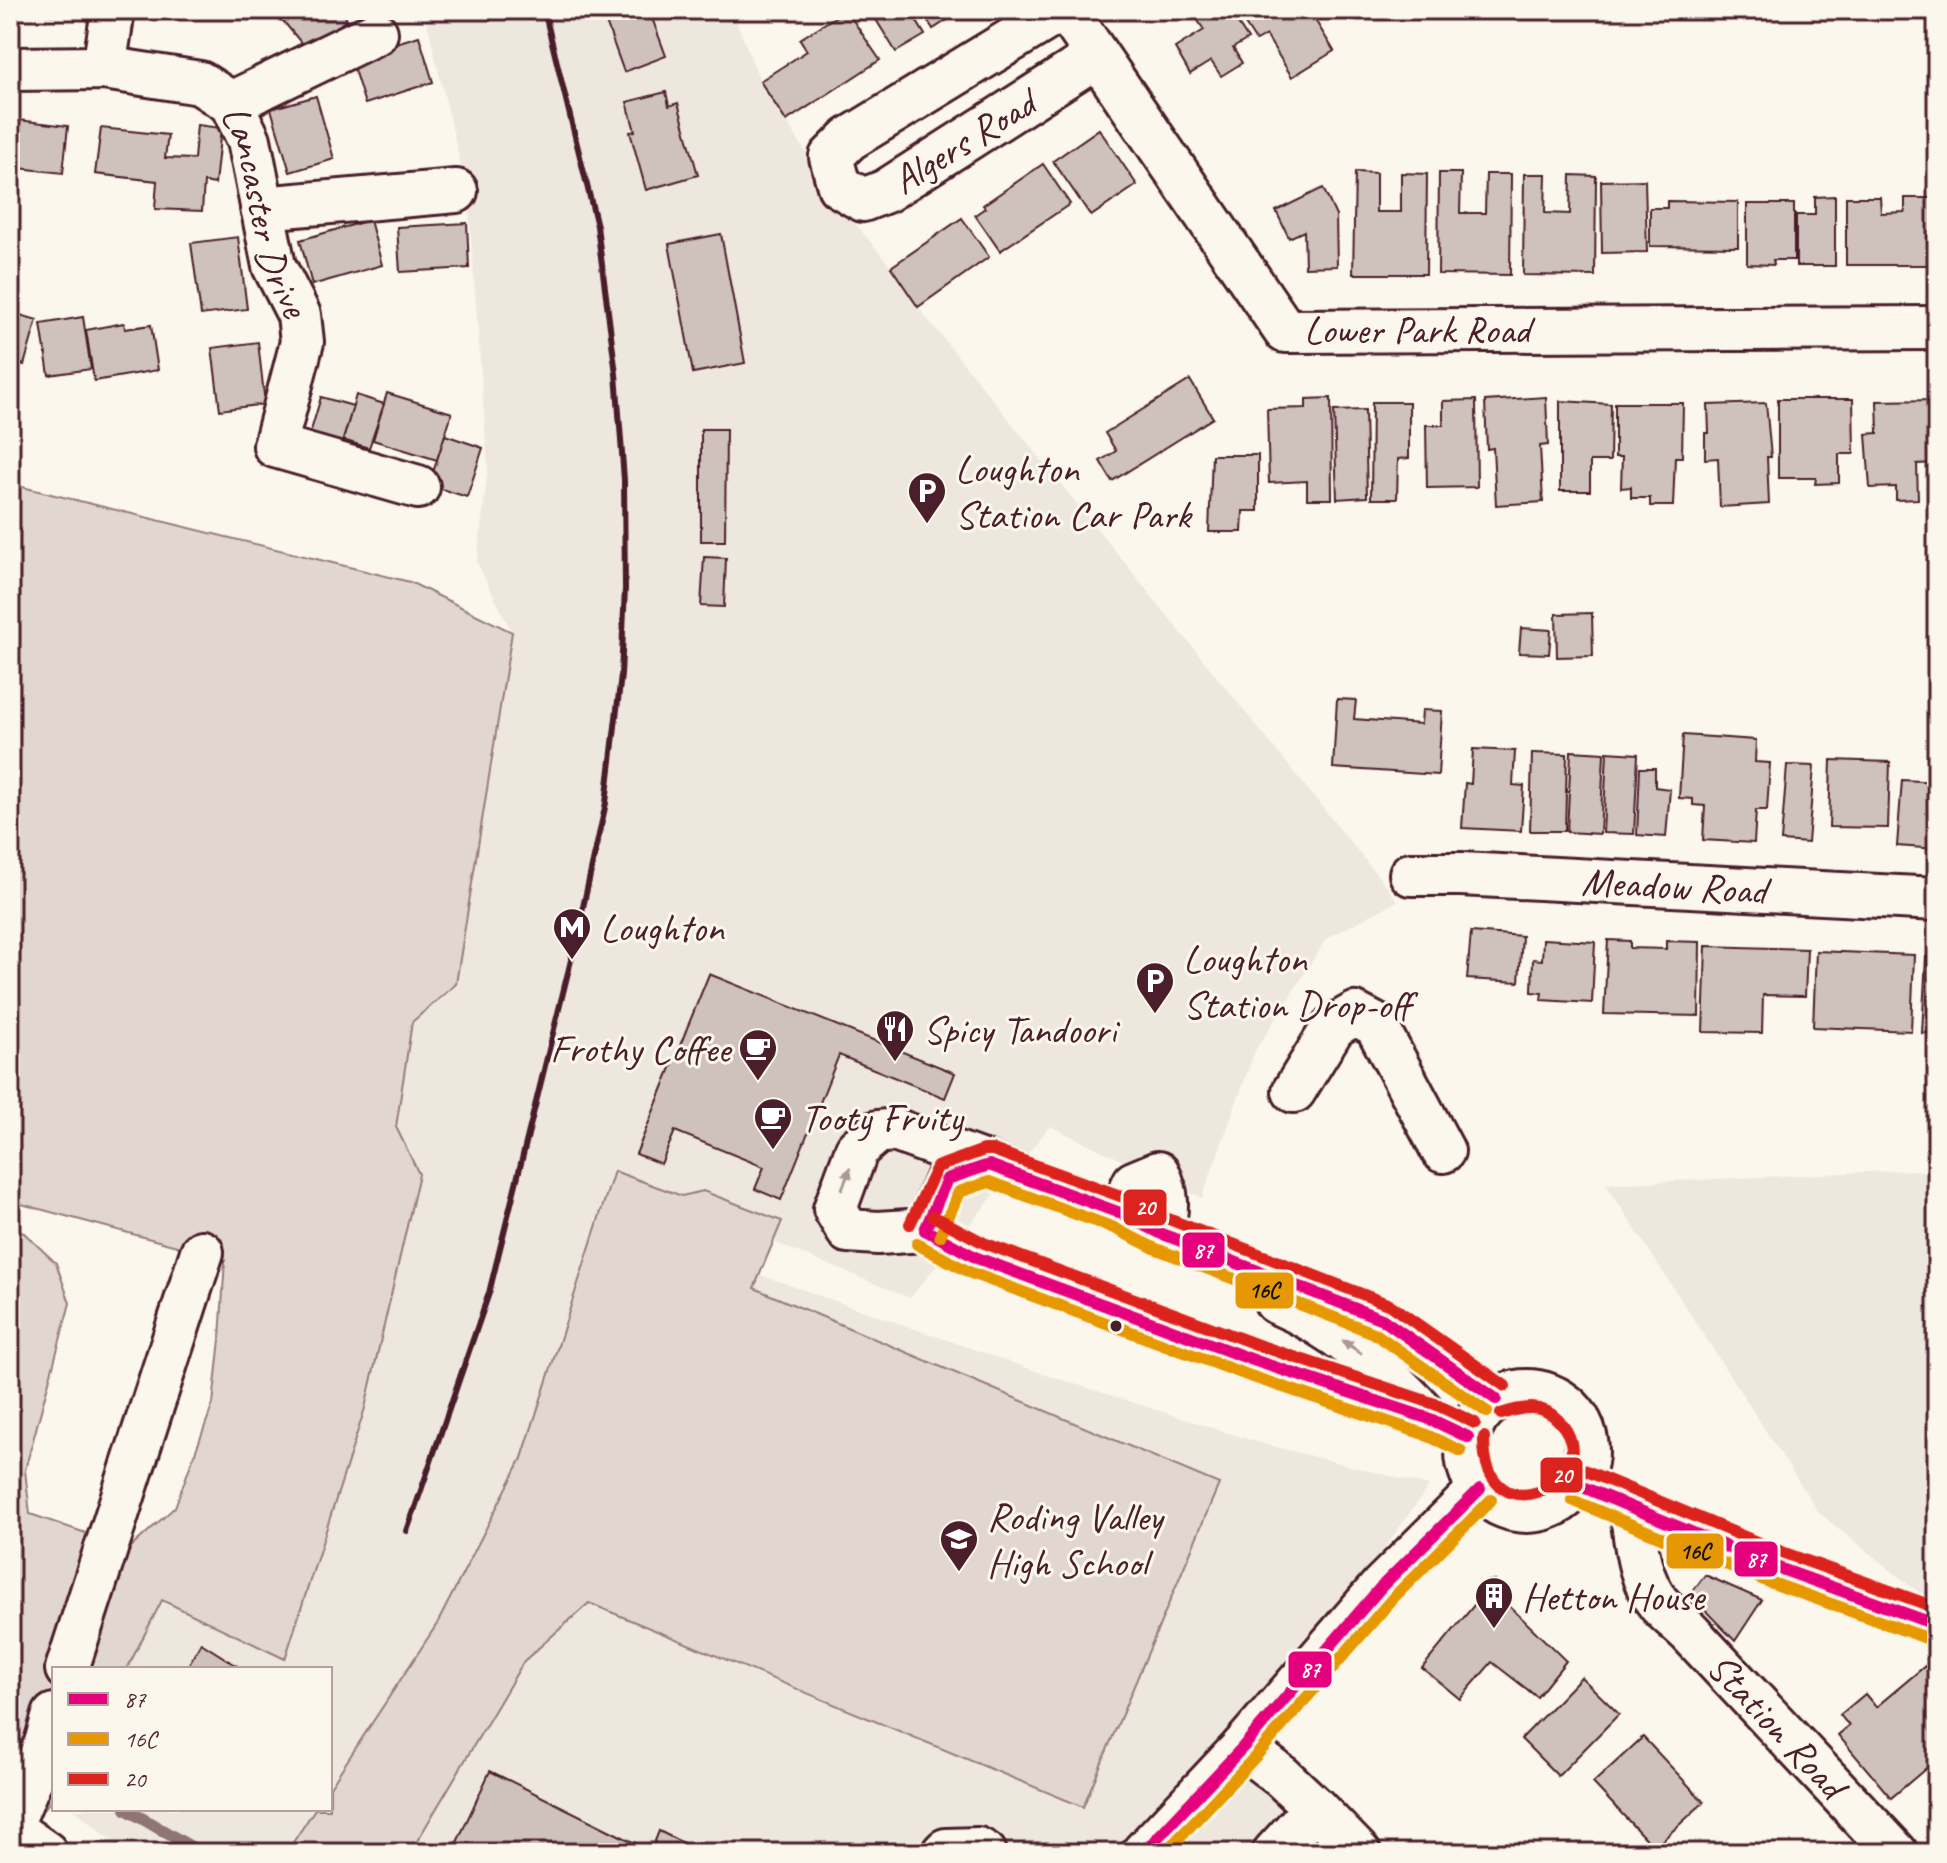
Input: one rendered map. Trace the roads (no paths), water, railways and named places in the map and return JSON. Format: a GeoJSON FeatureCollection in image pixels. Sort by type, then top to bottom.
{"type":"FeatureCollection","features":[{"type":"Feature","properties":{"kind":"street"},"geometry":{"type":"LineString","coordinates":[[104,68],[113,10]]}},
{"type":"Feature","properties":{"kind":"street","name":"Lower Park Road"},"geometry":{"type":"LineString","coordinates":[[1063,10],[1285,331],[1937,328]]}},
{"type":"Feature","properties":{"kind":"street","name":"Algers Road"},"geometry":{"type":"LineString","coordinates":[[1063,10],[849,139],[831,157],[839,186],[863,200],[886,191],[1097,56]]}},
{"type":"Feature","properties":{"kind":"street"},"geometry":{"type":"LineString","coordinates":[[231,103],[376,33]]}},
{"type":"Feature","properties":{"kind":"street","name":"Lancaster Drive"},"geometry":{"type":"LineString","coordinates":[[10,69],[104,68],[200,83],[231,103],[249,140],[274,266],[299,315],[302,342],[275,446],[418,487]]}},
{"type":"Feature","properties":{"kind":"street"},"geometry":{"type":"LineString","coordinates":[[262,208],[456,191]]}},
{"type":"Feature","properties":{"kind":"street","name":"Meadow Road"},"geometry":{"type":"LineString","coordinates":[[1411,874],[1937,899]]}},
{"type":"Feature","properties":{"kind":"street"},"geometry":{"type":"LineString","coordinates":[[1294,1091],[1334,1026],[1355,1014],[1376,1025],[1443,1151]]}},
{"type":"Feature","properties":{"kind":"street"},"geometry":{"type":"LineString","coordinates":[[1468,1437],[1430,1419],[1256,1361],[977,1258],[925,1230],[848,1231],[835,1209],[857,1149],[877,1132],[895,1130],[1120,1213],[1160,1233],[1382,1319],[1496,1399]]}},
{"type":"Feature","properties":{"kind":"street"},"geometry":{"type":"LineString","coordinates":[[925,1230],[947,1179],[989,1165]]}},
{"type":"Feature","properties":{"kind":"street"},"geometry":{"type":"LineString","coordinates":[[1120,1213],[1152,1250],[1304,1313],[1393,1380],[1430,1419]]}},
{"type":"Feature","properties":{"kind":"street"},"geometry":{"type":"LineString","coordinates":[[68,1667],[202,1252]]}},
{"type":"Feature","properties":{"kind":"street"},"geometry":{"type":"LineString","coordinates":[[1518,1391],[1541,1391],[1562,1401],[1579,1418],[1587,1440],[1587,1463],[1578,1485],[1562,1501],[1541,1510],[1519,1511],[1497,1504],[1480,1489],[1468,1464],[1468,1437],[1478,1415],[1496,1399],[1518,1391]]}},
{"type":"Feature","properties":{"kind":"street"},"geometry":{"type":"LineString","coordinates":[[1578,1485],[1770,1565],[1937,1625]]}},
{"type":"Feature","properties":{"kind":"street"},"geometry":{"type":"LineString","coordinates":[[1143,1853],[1243,1747],[1382,1586],[1480,1489]]}},
{"type":"Feature","properties":{"kind":"street","name":"Station Road"},"geometry":{"type":"LineString","coordinates":[[1631,1508],[1645,1580],[1658,1602],[1896,1853]]}},
{"type":"Feature","properties":{"kind":"street"},"geometry":{"type":"LineString","coordinates":[[46,1853],[10,1828],[50,1729]]}},
{"type":"Feature","properties":{"kind":"street"},"geometry":{"type":"LineString","coordinates":[[1243,1747],[1282,1777],[1359,1853]]}},
{"type":"Feature","properties":{"kind":"street"},"geometry":{"type":"LineString","coordinates":[[1274,1853],[1315,1808]]}},
{"type":"Feature","properties":{"kind":"street"},"geometry":{"type":"LineString","coordinates":[[943,1853],[946,1850],[978,1849],[985,1853]]}},
{"type":"Feature","properties":{"kind":"waterway"},"geometry":{"type":"LineString","coordinates":[[10,1741],[34,1755]]}},
{"type":"Feature","properties":{"kind":"waterway"},"geometry":{"type":"LineString","coordinates":[[129,1811],[201,1853]]}},
{"type":"Feature","properties":{"kind":"railway"},"geometry":{"type":"LineString","coordinates":[[407,1531],[489,1293],[574,948],[606,803],[621,675],[625,588],[624,480],[616,374],[597,226],[544,10]]}},
{"type":"Feature","properties":{"kind":"place","name":"Loughton Station Car Park"},"geometry":{"type":"Point","coordinates":[927,525]}},
{"type":"Feature","properties":{"kind":"place","name":"Loughton"},"geometry":{"type":"Point","coordinates":[572,961]}},
{"type":"Feature","properties":{"kind":"place","name":"Loughton Station Drop-off"},"geometry":{"type":"Point","coordinates":[1155,1015]}},
{"type":"Feature","properties":{"kind":"place","name":"Spicy Tandoori"},"geometry":{"type":"Point","coordinates":[895,1063]}},
{"type":"Feature","properties":{"kind":"place","name":"Frothy Coffee"},"geometry":{"type":"Point","coordinates":[758,1082]}},
{"type":"Feature","properties":{"kind":"place","name":"Tooty Fruity"},"geometry":{"type":"Point","coordinates":[773,1151]}},
{"type":"Feature","properties":{"kind":"place","name":"Roding Valley High School"},"geometry":{"type":"Point","coordinates":[959,1573]}},
{"type":"Feature","properties":{"kind":"place","name":"Hetton House"},"geometry":{"type":"Point","coordinates":[1494,1630]}}]}
